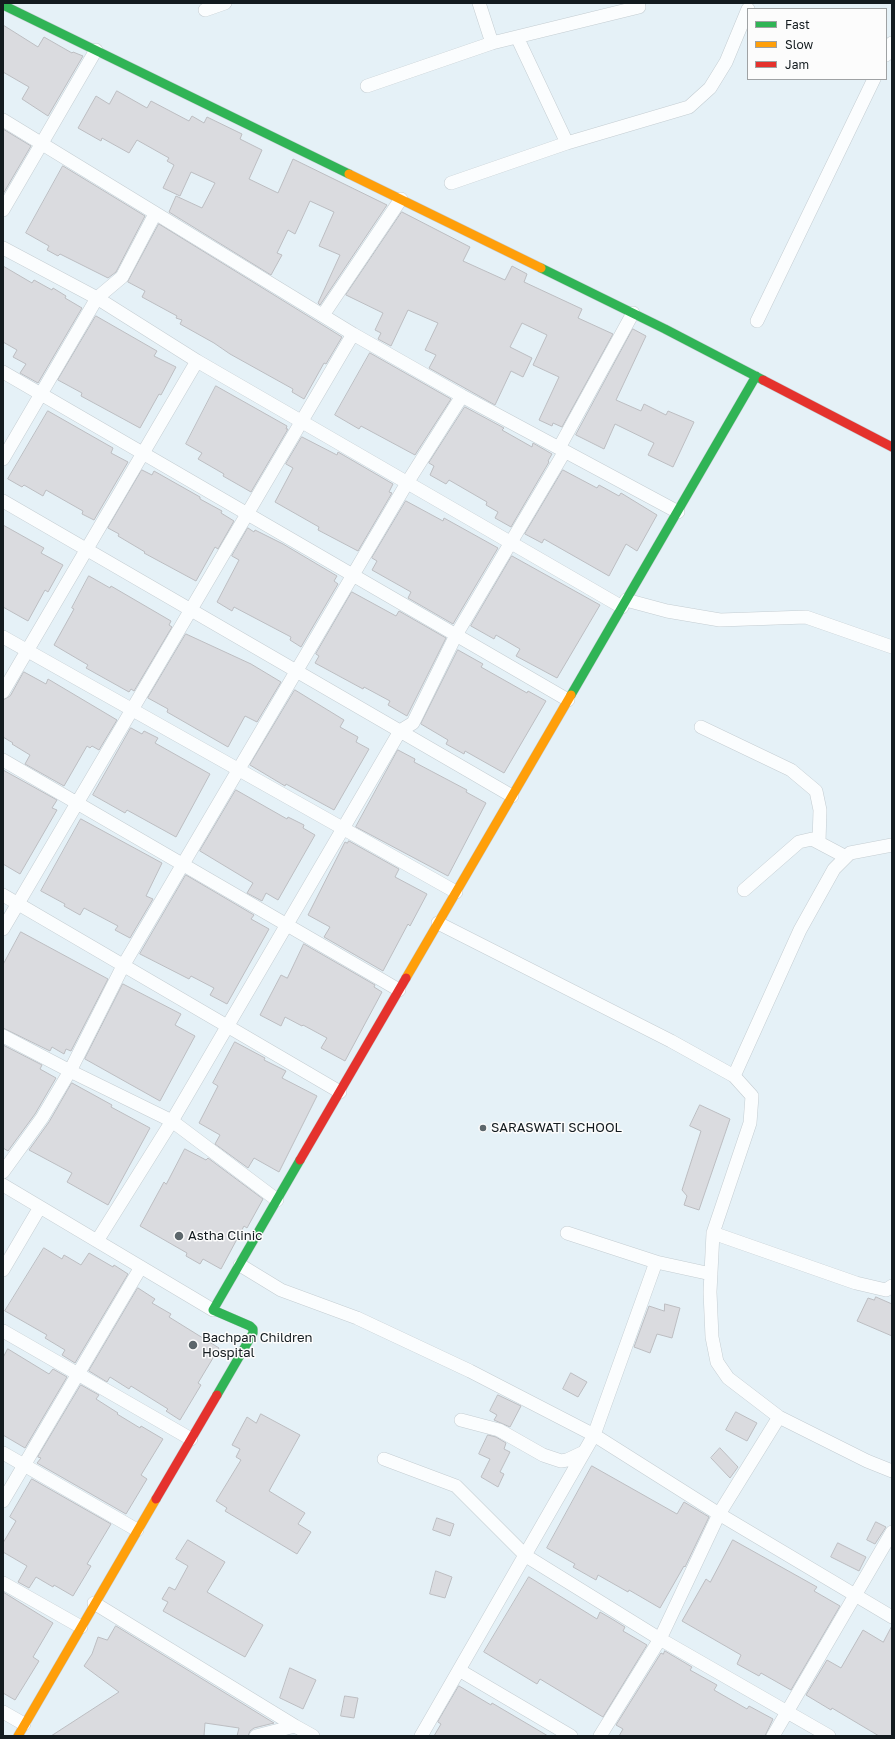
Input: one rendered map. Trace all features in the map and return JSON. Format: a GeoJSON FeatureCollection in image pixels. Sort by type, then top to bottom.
{"type":"FeatureCollection","features":[{"type":"Feature","properties":{"kind":"street"},"geometry":{"type":"LineString","coordinates":[[205,10],[226,3]]}},
{"type":"Feature","properties":{"kind":"street"},"geometry":{"type":"LineString","coordinates":[[479,3],[492,43]]}},
{"type":"Feature","properties":{"kind":"street"},"geometry":{"type":"LineString","coordinates":[[367,86],[492,43],[642,4]]}},
{"type":"Feature","properties":{"kind":"street"},"geometry":{"type":"LineString","coordinates":[[3,5],[633,313],[892,447]]}},
{"type":"Feature","properties":{"kind":"street"},"geometry":{"type":"LineString","coordinates":[[451,183],[567,143],[689,108],[710,88],[726,62],[747,11]]}},
{"type":"Feature","properties":{"kind":"street"},"geometry":{"type":"LineString","coordinates":[[517,37],[567,143]]}},
{"type":"Feature","properties":{"kind":"street"},"geometry":{"type":"LineString","coordinates":[[887,53],[892,43]]}},
{"type":"Feature","properties":{"kind":"street"},"geometry":{"type":"LineString","coordinates":[[3,210],[96,50]]}},
{"type":"Feature","properties":{"kind":"street"},"geometry":{"type":"LineString","coordinates":[[758,321],[874,80]]}},
{"type":"Feature","properties":{"kind":"street"},"geometry":{"type":"LineString","coordinates":[[3,120],[353,334],[462,396],[678,512]]}},
{"type":"Feature","properties":{"kind":"street"},"geometry":{"type":"LineString","coordinates":[[323,315],[401,199]]}},
{"type":"Feature","properties":{"kind":"street"},"geometry":{"type":"LineString","coordinates":[[3,459],[97,298],[122,277],[155,214]]}},
{"type":"Feature","properties":{"kind":"street"},"geometry":{"type":"LineString","coordinates":[[3,248],[97,298],[197,361],[511,542],[624,603],[720,620],[806,617],[892,648]]}},
{"type":"Feature","properties":{"kind":"street"},"geometry":{"type":"LineString","coordinates":[[97,1241],[172,1121],[226,1026],[400,731],[413,723],[456,635],[511,542],[562,449],[633,313]]}},
{"type":"Feature","properties":{"kind":"street"},"geometry":{"type":"LineString","coordinates":[[3,929],[353,334]]}},
{"type":"Feature","properties":{"kind":"street"},"geometry":{"type":"LineString","coordinates":[[3,692],[197,361]]}},
{"type":"Feature","properties":{"kind":"street"},"geometry":{"type":"LineString","coordinates":[[3,372],[568,700]]}},
{"type":"Feature","properties":{"kind":"street"},"geometry":{"type":"LineString","coordinates":[[213,1310],[756,376]]}},
{"type":"Feature","properties":{"kind":"street"},"geometry":{"type":"LineString","coordinates":[[3,1172],[42,1118],[70,1071],[123,966],[407,482],[462,396]]}},
{"type":"Feature","properties":{"kind":"street"},"geometry":{"type":"LineString","coordinates":[[3,501],[512,796]]}},
{"type":"Feature","properties":{"kind":"street"},"geometry":{"type":"LineString","coordinates":[[3,637],[456,892]]}},
{"type":"Feature","properties":{"kind":"street"},"geometry":{"type":"LineString","coordinates":[[701,727],[791,770],[816,791],[820,810],[819,842]]}},
{"type":"Feature","properties":{"kind":"street"},"geometry":{"type":"LineString","coordinates":[[3,760],[399,990]]}},
{"type":"Feature","properties":{"kind":"street"},"geometry":{"type":"LineString","coordinates":[[744,890],[798,842],[809,838],[846,857]]}},
{"type":"Feature","properties":{"kind":"street"},"geometry":{"type":"LineString","coordinates":[[734,1076],[800,930],[834,869],[850,853],[892,845]]}},
{"type":"Feature","properties":{"kind":"street"},"geometry":{"type":"LineString","coordinates":[[3,896],[340,1092]]}},
{"type":"Feature","properties":{"kind":"street"},"geometry":{"type":"LineString","coordinates":[[438,923],[670,1041],[734,1076],[752,1096],[750,1123],[713,1233],[710,1292],[712,1337],[717,1362],[728,1378],[779,1417],[892,1471]]}},
{"type":"Feature","properties":{"kind":"street"},"geometry":{"type":"LineString","coordinates":[[3,1036],[172,1121],[277,1200]]}},
{"type":"Feature","properties":{"kind":"street"},"geometry":{"type":"LineString","coordinates":[[3,1185],[213,1310],[250,1326],[253,1329],[191,1439],[21,1730],[3,1712]]}},
{"type":"Feature","properties":{"kind":"street"},"geometry":{"type":"LineString","coordinates":[[3,1270],[40,1207]]}},
{"type":"Feature","properties":{"kind":"street"},"geometry":{"type":"LineString","coordinates":[[568,1233],[656,1262],[711,1274]]}},
{"type":"Feature","properties":{"kind":"street"},"geometry":{"type":"LineString","coordinates":[[713,1233],[856,1283],[886,1290],[892,1286]]}},
{"type":"Feature","properties":{"kind":"street"},"geometry":{"type":"LineString","coordinates":[[421,1736],[526,1556],[594,1435],[656,1262]]}},
{"type":"Feature","properties":{"kind":"street"},"geometry":{"type":"LineString","coordinates":[[240,1265],[280,1290],[357,1318],[470,1371],[594,1435],[719,1514],[892,1618]]}},
{"type":"Feature","properties":{"kind":"street"},"geometry":{"type":"LineString","coordinates":[[3,1501],[141,1267]]}},
{"type":"Feature","properties":{"kind":"street"},"geometry":{"type":"LineString","coordinates":[[3,1331],[191,1439]]}},
{"type":"Feature","properties":{"kind":"street"},"geometry":{"type":"LineString","coordinates":[[600,1736],[660,1639],[719,1514],[779,1417]]}},
{"type":"Feature","properties":{"kind":"street"},"geometry":{"type":"LineString","coordinates":[[461,1420],[499,1430],[542,1454],[561,1461],[567,1460],[584,1452]]}},
{"type":"Feature","properties":{"kind":"street"},"geometry":{"type":"LineString","coordinates":[[3,1453],[137,1530]]}},
{"type":"Feature","properties":{"kind":"street"},"geometry":{"type":"LineString","coordinates":[[384,1459],[456,1486],[526,1556],[660,1639],[829,1736]]}},
{"type":"Feature","properties":{"kind":"street"},"geometry":{"type":"LineString","coordinates":[[773,1736],[892,1532]]}},
{"type":"Feature","properties":{"kind":"street"},"geometry":{"type":"LineString","coordinates":[[3,1583],[81,1627]]}},
{"type":"Feature","properties":{"kind":"street"},"geometry":{"type":"LineString","coordinates":[[94,1603],[313,1736]]}},
{"type":"Feature","properties":{"kind":"street"},"geometry":{"type":"LineString","coordinates":[[459,1670],[571,1736]]}},
{"type":"Feature","properties":{"kind":"street"},"geometry":{"type":"LineString","coordinates":[[256,1736],[295,1726]]}},
{"type":"Feature","properties":{"kind":"building"},"geometry":{"type":"Polygon","coordinates":[[[3,25],[38,47],[44,37],[72,53],[73,52],[83,56],[48,116],[22,99],[29,87],[3,72],[3,25]]]}},
{"type":"Feature","properties":{"kind":"building"},"geometry":{"type":"Polygon","coordinates":[[[117,91],[147,108],[151,101],[189,121],[192,116],[204,123],[207,117],[242,134],[240,139],[262,150],[249,179],[278,193],[293,159],[387,205],[320,305],[318,303],[340,255],[319,246],[334,212],[310,201],[295,234],[288,230],[277,253],[282,255],[271,275],[169,212],[176,196],[202,208],[215,183],[191,172],[180,196],[163,188],[174,165],[167,161],[169,158],[137,140],[129,153],[102,138],[101,141],[78,128],[96,96],[109,104],[117,91]]]}},
{"type":"Feature","properties":{"kind":"building"},"geometry":{"type":"Polygon","coordinates":[[[3,129],[31,146],[3,194],[3,129]]]}},
{"type":"Feature","properties":{"kind":"building"},"geometry":{"type":"Polygon","coordinates":[[[63,166],[145,216],[116,272],[108,278],[60,254],[58,256],[47,250],[49,246],[26,233],[63,166]]]}},
{"type":"Feature","properties":{"kind":"building"},"geometry":{"type":"Polygon","coordinates":[[[402,212],[470,247],[463,261],[505,280],[512,266],[527,274],[524,282],[582,309],[578,318],[613,334],[562,427],[553,423],[552,426],[539,420],[559,377],[533,365],[547,335],[522,323],[510,347],[532,358],[523,377],[511,371],[495,405],[429,368],[436,355],[425,350],[438,323],[408,310],[391,346],[378,339],[381,333],[375,330],[383,313],[346,295],[402,212]]]}},
{"type":"Feature","properties":{"kind":"building"},"geometry":{"type":"Polygon","coordinates":[[[159,224],[342,337],[326,364],[324,363],[304,399],[292,392],[293,389],[180,324],[182,320],[176,318],[177,316],[142,297],[145,291],[128,282],[159,224]]]}},
{"type":"Feature","properties":{"kind":"building"},"geometry":{"type":"Polygon","coordinates":[[[3,266],[32,283],[34,280],[52,290],[53,288],[66,296],[65,298],[82,308],[38,383],[20,373],[26,364],[13,357],[17,350],[3,342],[3,266]]]}},
{"type":"Feature","properties":{"kind":"building"},"geometry":{"type":"Polygon","coordinates":[[[96,316],[157,351],[154,356],[176,367],[161,395],[159,394],[140,428],[81,396],[82,393],[58,380],[96,316]]]}},
{"type":"Feature","properties":{"kind":"building"},"geometry":{"type":"Polygon","coordinates":[[[633,329],[646,336],[616,400],[641,411],[644,404],[666,415],[668,411],[694,422],[673,467],[648,455],[654,443],[615,424],[604,449],[576,435],[633,329]]]}},
{"type":"Feature","properties":{"kind":"building"},"geometry":{"type":"Polygon","coordinates":[[[370,353],[451,399],[415,455],[361,426],[359,429],[335,415],[370,353]]]}},
{"type":"Feature","properties":{"kind":"building"},"geometry":{"type":"Polygon","coordinates":[[[216,386],[287,426],[286,429],[288,429],[251,492],[223,476],[224,474],[198,459],[202,453],[186,444],[216,386]]]}},
{"type":"Feature","properties":{"kind":"building"},"geometry":{"type":"Polygon","coordinates":[[[465,407],[504,428],[502,430],[532,447],[533,443],[552,454],[548,461],[549,462],[511,527],[495,518],[498,512],[486,505],[487,502],[449,480],[446,484],[430,475],[434,466],[429,463],[465,407]]]}},
{"type":"Feature","properties":{"kind":"building"},"geometry":{"type":"Polygon","coordinates":[[[48,411],[113,448],[111,453],[128,462],[94,520],[82,514],[83,511],[46,490],[43,496],[24,485],[22,487],[8,479],[48,411]]]}},
{"type":"Feature","properties":{"kind":"building"},"geometry":{"type":"Polygon","coordinates":[[[302,437],[337,455],[338,452],[393,484],[389,492],[392,493],[358,551],[318,530],[319,527],[275,502],[293,468],[286,464],[302,437]]]}},
{"type":"Feature","properties":{"kind":"building"},"geometry":{"type":"Polygon","coordinates":[[[142,470],[152,475],[154,471],[200,497],[200,499],[222,511],[221,513],[234,521],[218,549],[215,547],[196,581],[144,553],[145,552],[118,536],[119,534],[108,528],[142,470]]]}},
{"type":"Feature","properties":{"kind":"building"},"geometry":{"type":"Polygon","coordinates":[[[563,470],[597,488],[599,485],[619,496],[621,493],[657,515],[637,551],[626,544],[609,576],[544,539],[542,543],[525,534],[563,470]]]}},
{"type":"Feature","properties":{"kind":"building"},"geometry":{"type":"Polygon","coordinates":[[[406,501],[443,521],[444,518],[498,548],[453,624],[408,598],[411,592],[372,570],[377,561],[372,558],[406,501]]]}},
{"type":"Feature","properties":{"kind":"building"},"geometry":{"type":"Polygon","coordinates":[[[3,525],[44,548],[41,553],[63,565],[48,592],[45,590],[28,621],[3,607],[3,525]]]}},
{"type":"Feature","properties":{"kind":"building"},"geometry":{"type":"Polygon","coordinates":[[[248,528],[283,544],[337,576],[334,581],[338,584],[301,647],[290,640],[291,637],[234,607],[232,611],[217,602],[239,560],[232,556],[248,528]]]}},
{"type":"Feature","properties":{"kind":"building"},"geometry":{"type":"Polygon","coordinates":[[[512,556],[600,605],[557,678],[516,656],[520,649],[496,635],[494,639],[471,626],[512,556]]]}},
{"type":"Feature","properties":{"kind":"building"},"geometry":{"type":"Polygon","coordinates":[[[89,576],[110,588],[111,586],[171,621],[169,625],[172,627],[134,691],[131,689],[129,692],[86,668],[88,665],[54,645],[74,609],[72,608],[89,576]]]}},
{"type":"Feature","properties":{"kind":"building"},"geometry":{"type":"Polygon","coordinates":[[[352,592],[396,616],[399,611],[446,638],[407,716],[388,705],[390,701],[364,687],[363,689],[315,663],[319,656],[316,654],[352,592]]]}},
{"type":"Feature","properties":{"kind":"building"},"geometry":{"type":"Polygon","coordinates":[[[186,634],[251,664],[281,682],[257,722],[245,716],[228,747],[167,712],[168,709],[148,698],[186,634]]]}},
{"type":"Feature","properties":{"kind":"building"},"geometry":{"type":"Polygon","coordinates":[[[458,650],[483,664],[481,667],[527,693],[528,691],[546,701],[504,773],[465,751],[464,754],[446,744],[448,740],[421,724],[458,650]]]}},
{"type":"Feature","properties":{"kind":"building"},"geometry":{"type":"Polygon","coordinates":[[[24,672],[46,684],[48,679],[117,720],[99,750],[92,746],[90,748],[87,746],[64,786],[25,764],[30,755],[3,737],[3,700],[10,696],[24,672]]]}},
{"type":"Feature","properties":{"kind":"building"},"geometry":{"type":"Polygon","coordinates":[[[295,690],[344,720],[340,727],[358,737],[356,742],[369,749],[334,810],[286,784],[285,786],[250,765],[295,690]]]}},
{"type":"Feature","properties":{"kind":"building"},"geometry":{"type":"Polygon","coordinates":[[[131,728],[142,734],[144,731],[158,738],[155,743],[210,774],[176,837],[127,810],[125,813],[93,795],[131,728]]]}},
{"type":"Feature","properties":{"kind":"building"},"geometry":{"type":"Polygon","coordinates":[[[398,750],[415,759],[414,762],[467,790],[466,792],[486,803],[448,876],[356,827],[398,750]]]}},
{"type":"Feature","properties":{"kind":"building"},"geometry":{"type":"Polygon","coordinates":[[[3,770],[57,800],[52,808],[57,810],[20,874],[3,864],[3,770]]]}},
{"type":"Feature","properties":{"kind":"building"},"geometry":{"type":"Polygon","coordinates":[[[236,790],[287,819],[288,817],[304,825],[303,828],[315,835],[278,900],[266,893],[262,901],[247,893],[253,883],[200,851],[236,790]]]}},
{"type":"Feature","properties":{"kind":"building"},"geometry":{"type":"Polygon","coordinates":[[[81,819],[162,863],[146,896],[153,899],[130,938],[115,930],[118,926],[84,908],[80,915],[64,906],[65,904],[41,891],[81,819]]]}},
{"type":"Feature","properties":{"kind":"building"},"geometry":{"type":"Polygon","coordinates":[[[349,841],[399,869],[395,877],[427,894],[410,926],[408,924],[383,971],[324,937],[330,927],[308,915],[345,842],[347,843],[349,841]]]}},
{"type":"Feature","properties":{"kind":"building"},"geometry":{"type":"Polygon","coordinates":[[[186,875],[254,915],[251,919],[269,929],[227,1004],[210,995],[214,988],[191,976],[189,979],[140,954],[186,875]]]}},
{"type":"Feature","properties":{"kind":"building"},"geometry":{"type":"Polygon","coordinates":[[[21,932],[108,979],[71,1051],[66,1049],[64,1054],[52,1047],[50,1051],[3,1028],[3,965],[21,932]]]}},
{"type":"Feature","properties":{"kind":"building"},"geometry":{"type":"Polygon","coordinates":[[[304,944],[375,985],[374,987],[382,992],[345,1061],[321,1048],[327,1038],[303,1025],[302,1026],[285,1017],[281,1026],[260,1015],[281,975],[287,978],[304,944]]]}},
{"type":"Feature","properties":{"kind":"building"},"geometry":{"type":"Polygon","coordinates":[[[123,984],[181,1014],[175,1025],[195,1036],[160,1101],[85,1059],[123,984]]]}},
{"type":"Feature","properties":{"kind":"building"},"geometry":{"type":"Polygon","coordinates":[[[235,1042],[265,1058],[264,1060],[286,1071],[282,1078],[317,1096],[279,1172],[254,1158],[248,1168],[215,1144],[220,1135],[199,1123],[218,1086],[213,1083],[235,1042]]]}},
{"type":"Feature","properties":{"kind":"building"},"geometry":{"type":"Polygon","coordinates":[[[3,1045],[42,1065],[40,1069],[56,1078],[35,1114],[8,1151],[3,1148],[3,1045]]]}},
{"type":"Feature","properties":{"kind":"building"},"geometry":{"type":"Polygon","coordinates":[[[72,1083],[112,1105],[111,1107],[150,1128],[108,1205],[67,1182],[72,1173],[29,1150],[49,1122],[72,1083]]]}},
{"type":"Feature","properties":{"kind":"building"},"geometry":{"type":"Polygon","coordinates":[[[700,1105],[730,1119],[699,1210],[684,1205],[687,1196],[682,1190],[701,1131],[690,1126],[700,1105]]]}},
{"type":"Feature","properties":{"kind":"building"},"geometry":{"type":"Polygon","coordinates":[[[185,1149],[206,1160],[208,1158],[263,1199],[247,1228],[244,1226],[221,1269],[203,1259],[200,1264],[186,1256],[187,1253],[140,1226],[164,1182],[166,1184],[185,1149]]]}},
{"type":"Feature","properties":{"kind":"building"},"geometry":{"type":"Polygon","coordinates":[[[44,1248],[62,1259],[64,1255],[81,1265],[89,1253],[113,1267],[114,1265],[128,1274],[75,1363],[62,1355],[65,1350],[45,1338],[47,1335],[5,1311],[44,1248]]]}},
{"type":"Feature","properties":{"kind":"building"},"geometry":{"type":"Polygon","coordinates":[[[138,1288],[155,1299],[152,1303],[171,1314],[169,1317],[219,1348],[198,1383],[201,1385],[180,1420],[166,1411],[168,1409],[131,1386],[129,1389],[110,1377],[107,1382],[89,1371],[138,1288]]]}},
{"type":"Feature","properties":{"kind":"building"},"geometry":{"type":"Polygon","coordinates":[[[876,1297],[892,1304],[892,1336],[857,1321],[868,1298],[874,1300],[876,1297]]]}},
{"type":"Feature","properties":{"kind":"building"},"geometry":{"type":"Polygon","coordinates":[[[665,1304],[680,1308],[672,1338],[657,1334],[650,1353],[634,1347],[649,1306],[664,1311],[665,1304]]]}},
{"type":"Feature","properties":{"kind":"building"},"geometry":{"type":"Polygon","coordinates":[[[8,1349],[49,1374],[53,1369],[67,1377],[25,1448],[3,1435],[3,1358],[8,1349]]]}},
{"type":"Feature","properties":{"kind":"building"},"geometry":{"type":"Polygon","coordinates":[[[571,1373],[587,1382],[578,1397],[563,1389],[571,1373]]]}},
{"type":"Feature","properties":{"kind":"building"},"geometry":{"type":"Polygon","coordinates":[[[81,1385],[99,1395],[96,1399],[118,1413],[117,1414],[140,1428],[141,1426],[163,1439],[141,1475],[147,1479],[126,1514],[37,1463],[41,1458],[38,1457],[81,1385]]]}},
{"type":"Feature","properties":{"kind":"building"},"geometry":{"type":"Polygon","coordinates":[[[498,1395],[521,1406],[510,1427],[494,1420],[497,1415],[490,1411],[498,1395]]]}},
{"type":"Feature","properties":{"kind":"building"},"geometry":{"type":"Polygon","coordinates":[[[736,1412],[757,1423],[747,1441],[726,1430],[736,1412]]]}},
{"type":"Feature","properties":{"kind":"building"},"geometry":{"type":"Polygon","coordinates":[[[261,1414],[300,1435],[269,1491],[305,1513],[298,1524],[311,1532],[297,1554],[225,1511],[227,1508],[216,1501],[241,1460],[236,1457],[240,1449],[232,1445],[247,1417],[256,1423],[261,1414]]]}},
{"type":"Feature","properties":{"kind":"building"},"geometry":{"type":"Polygon","coordinates":[[[488,1435],[496,1437],[506,1443],[504,1449],[510,1452],[500,1472],[504,1474],[498,1487],[481,1477],[490,1459],[479,1454],[488,1435]]]}},
{"type":"Feature","properties":{"kind":"building"},"geometry":{"type":"Polygon","coordinates":[[[720,1448],[738,1467],[730,1478],[711,1458],[720,1448]]]}},
{"type":"Feature","properties":{"kind":"building"},"geometry":{"type":"Polygon","coordinates":[[[592,1466],[677,1514],[684,1502],[709,1517],[685,1567],[684,1566],[660,1608],[629,1590],[628,1592],[598,1575],[596,1580],[573,1567],[575,1564],[547,1548],[592,1466]]]}},
{"type":"Feature","properties":{"kind":"building"},"geometry":{"type":"Polygon","coordinates":[[[32,1479],[111,1524],[87,1564],[91,1566],[73,1596],[36,1577],[29,1588],[18,1582],[27,1566],[3,1552],[3,1543],[16,1521],[10,1517],[32,1479]]]}},
{"type":"Feature","properties":{"kind":"building"},"geometry":{"type":"Polygon","coordinates":[[[437,1518],[454,1524],[450,1536],[433,1530],[437,1518]]]}},
{"type":"Feature","properties":{"kind":"building"},"geometry":{"type":"Polygon","coordinates":[[[876,1522],[886,1527],[875,1544],[867,1540],[876,1522]]]}},
{"type":"Feature","properties":{"kind":"building"},"geometry":{"type":"Polygon","coordinates":[[[188,1540],[225,1562],[207,1592],[263,1625],[245,1657],[163,1611],[168,1602],[162,1599],[169,1587],[175,1590],[188,1566],[176,1559],[188,1540]]]}},
{"type":"Feature","properties":{"kind":"building"},"geometry":{"type":"Polygon","coordinates":[[[733,1540],[817,1587],[814,1591],[840,1606],[791,1690],[761,1673],[759,1676],[737,1664],[741,1655],[682,1621],[706,1579],[710,1582],[733,1540]]]}},
{"type":"Feature","properties":{"kind":"building"},"geometry":{"type":"Polygon","coordinates":[[[838,1543],[866,1557],[859,1571],[831,1557],[838,1543]]]}},
{"type":"Feature","properties":{"kind":"building"},"geometry":{"type":"Polygon","coordinates":[[[436,1571],[452,1577],[445,1598],[430,1594],[436,1571]]]}},
{"type":"Feature","properties":{"kind":"building"},"geometry":{"type":"Polygon","coordinates":[[[529,1577],[597,1619],[600,1612],[625,1627],[623,1631],[647,1645],[603,1717],[540,1679],[537,1684],[484,1652],[529,1577]]]}},
{"type":"Feature","properties":{"kind":"building"},"geometry":{"type":"Polygon","coordinates":[[[3,1592],[53,1623],[33,1657],[39,1661],[15,1700],[3,1693],[3,1592]]]}},
{"type":"Feature","properties":{"kind":"building"},"geometry":{"type":"Polygon","coordinates":[[[116,1626],[274,1723],[254,1728],[250,1731],[248,1736],[237,1736],[239,1728],[205,1723],[204,1736],[51,1736],[119,1692],[84,1666],[92,1654],[98,1637],[107,1640],[116,1626]]]}},
{"type":"Feature","properties":{"kind":"building"},"geometry":{"type":"Polygon","coordinates":[[[892,1626],[892,1736],[879,1736],[832,1708],[831,1710],[806,1695],[827,1660],[841,1668],[863,1630],[883,1642],[892,1626]]]}},
{"type":"Feature","properties":{"kind":"building"},"geometry":{"type":"Polygon","coordinates":[[[665,1651],[692,1667],[690,1670],[717,1685],[714,1690],[747,1709],[749,1706],[773,1719],[765,1736],[619,1736],[623,1729],[616,1725],[661,1653],[663,1654],[665,1651]]]}},
{"type":"Feature","properties":{"kind":"building"},"geometry":{"type":"Polygon","coordinates":[[[290,1668],[316,1680],[303,1709],[280,1698],[290,1668]]]}},
{"type":"Feature","properties":{"kind":"building"},"geometry":{"type":"Polygon","coordinates":[[[459,1686],[491,1705],[492,1703],[548,1736],[434,1736],[441,1724],[438,1722],[459,1686]]]}},
{"type":"Feature","properties":{"kind":"building"},"geometry":{"type":"Polygon","coordinates":[[[345,1696],[358,1698],[354,1718],[341,1716],[345,1696]]]}},
{"type":"Feature","properties":{"kind":"traffic: fast"},"geometry":{"type":"LineString","coordinates":[[3,5],[349,174]]}},
{"type":"Feature","properties":{"kind":"traffic: fast"},"geometry":{"type":"LineString","coordinates":[[541,268],[665,329],[763,380]]}},
{"type":"Feature","properties":{"kind":"traffic: fast"},"geometry":{"type":"LineString","coordinates":[[571,695],[756,376]]}},
{"type":"Feature","properties":{"kind":"traffic: fast"},"geometry":{"type":"LineString","coordinates":[[217,1395],[253,1333],[253,1329],[250,1326],[213,1310],[300,1160]]}},
{"type":"Feature","properties":{"kind":"traffic: slow"},"geometry":{"type":"LineString","coordinates":[[349,174],[541,268]]}},
{"type":"Feature","properties":{"kind":"traffic: slow"},"geometry":{"type":"LineString","coordinates":[[406,978],[571,695]]}},
{"type":"Feature","properties":{"kind":"traffic: slow"},"geometry":{"type":"LineString","coordinates":[[18,1736],[156,1499]]}},
{"type":"Feature","properties":{"kind":"traffic: jam"},"geometry":{"type":"LineString","coordinates":[[763,380],[892,447]]}},
{"type":"Feature","properties":{"kind":"traffic: jam"},"geometry":{"type":"LineString","coordinates":[[300,1160],[406,978]]}},
{"type":"Feature","properties":{"kind":"traffic: jam"},"geometry":{"type":"LineString","coordinates":[[156,1499],[217,1395]]}},
{"type":"Feature","properties":{"kind":"place","name":"SARASWATI SCHOOL"},"geometry":{"type":"Point","coordinates":[483,1128]}},
{"type":"Feature","properties":{"kind":"place","name":"Astha Clinic"},"geometry":{"type":"Point","coordinates":[179,1236]}},
{"type":"Feature","properties":{"kind":"place","name":"Bachpan Children Hospital"},"geometry":{"type":"Point","coordinates":[193,1345]}}]}
